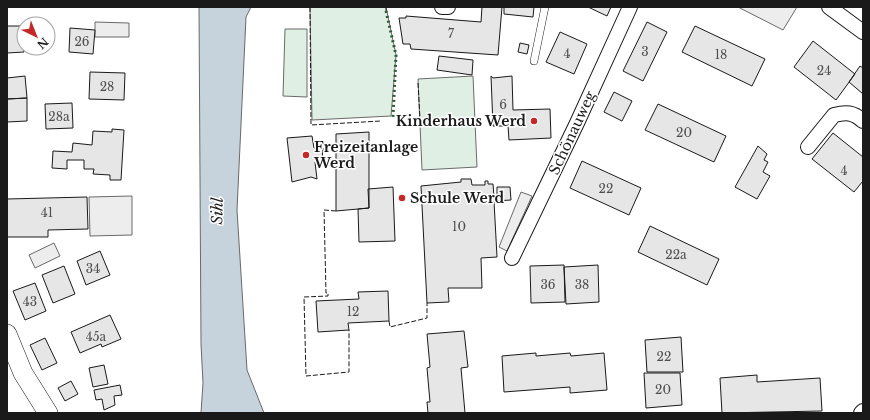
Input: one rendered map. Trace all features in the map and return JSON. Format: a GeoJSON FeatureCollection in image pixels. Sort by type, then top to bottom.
{"type":"FeatureCollection","features":[{"type":"Feature","properties":{"kind":"main road"},"geometry":{"type":"LineString","coordinates":[[8,342],[23,373],[48,413]]}},
{"type":"Feature","properties":{"kind":"street"},"geometry":{"type":"LineString","coordinates":[[442,7],[448,7]]}},
{"type":"Feature","properties":{"kind":"street","name":"Schönauweg"},"geometry":{"type":"LineString","coordinates":[[512,258],[577,123],[630,7]]}},
{"type":"Feature","properties":{"kind":"street"},"geometry":{"type":"LineString","coordinates":[[829,7],[863,32]]}},
{"type":"Feature","properties":{"kind":"street"},"geometry":{"type":"LineString","coordinates":[[808,147],[834,115],[847,112],[863,121]]}},
{"type":"Feature","properties":{"kind":"lane"},"geometry":{"type":"LineString","coordinates":[[534,61],[545,7]]}},
{"type":"Feature","properties":{"kind":"green space"},"geometry":{"type":"Polygon","coordinates":[[[310,7],[386,7],[396,55],[391,116],[312,120],[310,7]]]}},
{"type":"Feature","properties":{"kind":"green space"},"geometry":{"type":"Polygon","coordinates":[[[285,29],[307,29],[307,97],[283,96],[285,29]]]}},
{"type":"Feature","properties":{"kind":"green space"},"geometry":{"type":"Polygon","coordinates":[[[473,76],[477,167],[422,170],[418,79],[473,76]]]}},
{"type":"Feature","properties":{"kind":"shaded area"},"geometry":{"type":"Polygon","coordinates":[[[738,7],[797,7],[783,30],[738,7]]]}},
{"type":"Feature","properties":{"kind":"shaded area"},"geometry":{"type":"Polygon","coordinates":[[[95,22],[129,23],[129,37],[95,37],[95,22]]]}},
{"type":"Feature","properties":{"kind":"shaded area"},"geometry":{"type":"Polygon","coordinates":[[[521,192],[532,196],[507,251],[499,247],[521,192]]]}},
{"type":"Feature","properties":{"kind":"shaded area"},"geometry":{"type":"Polygon","coordinates":[[[132,196],[132,235],[90,236],[89,197],[132,196]]]}},
{"type":"Feature","properties":{"kind":"shaded area"},"geometry":{"type":"Polygon","coordinates":[[[54,243],[60,256],[35,268],[29,255],[54,243]]]}},
{"type":"Feature","properties":{"kind":"water","name":"Sihl"},"geometry":{"type":"Polygon","coordinates":[[[199,7],[251,7],[246,17],[237,210],[247,370],[264,413],[201,413],[203,383],[201,344],[199,7]]]}},
{"type":"Feature","properties":{"kind":"building"},"geometry":{"type":"Polygon","coordinates":[[[482,7],[502,7],[498,55],[411,49],[410,44],[403,44],[399,18],[406,18],[406,16],[481,22],[482,7]]]}},
{"type":"Feature","properties":{"kind":"building"},"geometry":{"type":"Polygon","coordinates":[[[504,7],[534,7],[533,17],[504,14],[504,7]]]}},
{"type":"Feature","properties":{"kind":"building"},"geometry":{"type":"Polygon","coordinates":[[[588,7],[611,7],[607,16],[588,7]]]}},
{"type":"Feature","properties":{"kind":"building"},"geometry":{"type":"Polygon","coordinates":[[[647,22],[667,32],[643,81],[623,71],[647,22]]]}},
{"type":"Feature","properties":{"kind":"building"},"geometry":{"type":"Polygon","coordinates":[[[7,26],[16,26],[16,52],[7,53],[7,26]]]}},
{"type":"Feature","properties":{"kind":"building"},"geometry":{"type":"Polygon","coordinates":[[[695,26],[765,59],[752,86],[682,52],[695,26]]]}},
{"type":"Feature","properties":{"kind":"building"},"geometry":{"type":"Polygon","coordinates":[[[70,28],[95,30],[93,54],[69,52],[70,28]]]}},
{"type":"Feature","properties":{"kind":"building"},"geometry":{"type":"Polygon","coordinates":[[[560,32],[587,44],[574,74],[546,62],[560,32]]]}},
{"type":"Feature","properties":{"kind":"building"},"geometry":{"type":"Polygon","coordinates":[[[813,41],[855,74],[836,100],[794,67],[813,41]]]}},
{"type":"Feature","properties":{"kind":"building"},"geometry":{"type":"Polygon","coordinates":[[[520,43],[529,45],[527,54],[518,52],[520,43]]]}},
{"type":"Feature","properties":{"kind":"building"},"geometry":{"type":"Polygon","coordinates":[[[439,56],[473,60],[472,75],[437,70],[439,56]]]}},
{"type":"Feature","properties":{"kind":"building"},"geometry":{"type":"Polygon","coordinates":[[[860,66],[863,68],[863,94],[849,82],[860,66]]]}},
{"type":"Feature","properties":{"kind":"building"},"geometry":{"type":"Polygon","coordinates":[[[90,72],[125,73],[124,100],[89,99],[90,72]]]}},
{"type":"Feature","properties":{"kind":"building"},"geometry":{"type":"Polygon","coordinates":[[[25,76],[27,98],[7,99],[7,78],[25,76]]]}},
{"type":"Feature","properties":{"kind":"building","name":"Kinderhaus Werd"},"geometry":{"type":"Polygon","coordinates":[[[491,76],[493,78],[512,76],[513,110],[550,109],[551,138],[509,140],[508,126],[493,126],[491,76]]]}},
{"type":"Feature","properties":{"kind":"building"},"geometry":{"type":"Polygon","coordinates":[[[614,92],[632,101],[622,121],[604,112],[614,92]]]}},
{"type":"Feature","properties":{"kind":"building"},"geometry":{"type":"Polygon","coordinates":[[[27,98],[27,121],[7,122],[7,99],[27,98]]]}},
{"type":"Feature","properties":{"kind":"building"},"geometry":{"type":"Polygon","coordinates":[[[72,103],[73,128],[46,129],[45,104],[72,103]]]}},
{"type":"Feature","properties":{"kind":"building"},"geometry":{"type":"Polygon","coordinates":[[[658,104],[726,136],[714,162],[645,130],[658,104]]]}},
{"type":"Feature","properties":{"kind":"building"},"geometry":{"type":"Polygon","coordinates":[[[112,129],[124,130],[121,180],[110,180],[110,175],[93,174],[94,169],[84,169],[84,160],[67,160],[67,169],[52,168],[53,151],[72,152],[73,143],[92,145],[93,131],[112,132],[112,129]]]}},
{"type":"Feature","properties":{"kind":"building"},"geometry":{"type":"Polygon","coordinates":[[[369,132],[369,208],[336,211],[336,134],[369,132]]]}},
{"type":"Feature","properties":{"kind":"building"},"geometry":{"type":"Polygon","coordinates":[[[833,133],[863,157],[863,181],[854,192],[812,159],[833,133]]]}},
{"type":"Feature","properties":{"kind":"building","name":"Freizeitanlage Werd"},"geometry":{"type":"Polygon","coordinates":[[[312,136],[314,148],[323,148],[322,161],[315,162],[317,179],[311,177],[292,182],[287,138],[312,136]]]}},
{"type":"Feature","properties":{"kind":"building"},"geometry":{"type":"Polygon","coordinates":[[[758,146],[767,154],[764,160],[768,162],[763,172],[770,176],[757,199],[735,187],[758,146]]]}},
{"type":"Feature","properties":{"kind":"building"},"geometry":{"type":"Polygon","coordinates":[[[582,161],[641,188],[629,215],[570,188],[582,161]]]}},
{"type":"Feature","properties":{"kind":"building"},"geometry":{"type":"Polygon","coordinates":[[[461,179],[471,179],[472,185],[485,185],[485,181],[488,181],[488,184],[493,184],[494,197],[497,197],[497,187],[510,187],[511,200],[494,201],[497,257],[481,258],[482,288],[448,288],[449,302],[427,303],[421,186],[461,182],[461,179]]]}},
{"type":"Feature","properties":{"kind":"building"},"geometry":{"type":"Polygon","coordinates":[[[393,187],[395,241],[359,242],[358,209],[369,208],[368,189],[393,187]]]}},
{"type":"Feature","properties":{"kind":"building"},"geometry":{"type":"Polygon","coordinates":[[[87,197],[88,229],[48,230],[48,237],[7,237],[7,199],[87,197]]]}},
{"type":"Feature","properties":{"kind":"building"},"geometry":{"type":"Polygon","coordinates":[[[650,226],[719,259],[707,285],[638,252],[650,226]]]}},
{"type":"Feature","properties":{"kind":"building"},"geometry":{"type":"Polygon","coordinates":[[[100,251],[110,275],[86,285],[77,261],[100,251]]]}},
{"type":"Feature","properties":{"kind":"building"},"geometry":{"type":"Polygon","coordinates":[[[564,265],[565,302],[531,303],[530,266],[564,265]]]}},
{"type":"Feature","properties":{"kind":"building"},"geometry":{"type":"Polygon","coordinates":[[[598,265],[599,302],[566,304],[564,267],[598,265]]]}},
{"type":"Feature","properties":{"kind":"building"},"geometry":{"type":"Polygon","coordinates":[[[64,266],[75,294],[53,303],[42,275],[64,266]]]}},
{"type":"Feature","properties":{"kind":"building"},"geometry":{"type":"Polygon","coordinates":[[[35,283],[46,311],[25,320],[13,291],[35,283]]]}},
{"type":"Feature","properties":{"kind":"building"},"geometry":{"type":"Polygon","coordinates":[[[388,291],[389,321],[348,323],[349,330],[318,332],[316,301],[359,299],[358,292],[388,291]]]}},
{"type":"Feature","properties":{"kind":"building"},"geometry":{"type":"Polygon","coordinates":[[[110,315],[121,339],[102,347],[101,344],[80,353],[71,332],[110,315]]]}},
{"type":"Feature","properties":{"kind":"building"},"geometry":{"type":"Polygon","coordinates":[[[464,331],[468,367],[461,368],[465,413],[428,413],[427,402],[430,402],[427,368],[430,367],[427,334],[464,331]]]}},
{"type":"Feature","properties":{"kind":"building"},"geometry":{"type":"Polygon","coordinates":[[[681,337],[683,372],[647,372],[645,340],[681,337]]]}},
{"type":"Feature","properties":{"kind":"building"},"geometry":{"type":"Polygon","coordinates":[[[45,338],[57,363],[42,370],[30,345],[45,338]]]}},
{"type":"Feature","properties":{"kind":"building"},"geometry":{"type":"Polygon","coordinates":[[[536,353],[536,356],[570,353],[571,356],[604,353],[607,390],[570,393],[570,387],[504,392],[502,356],[536,353]]]}},
{"type":"Feature","properties":{"kind":"building"},"geometry":{"type":"Polygon","coordinates":[[[104,365],[108,384],[93,387],[89,368],[104,365]]]}},
{"type":"Feature","properties":{"kind":"building"},"geometry":{"type":"Polygon","coordinates":[[[644,373],[680,373],[682,405],[646,408],[644,373]]]}},
{"type":"Feature","properties":{"kind":"building"},"geometry":{"type":"Polygon","coordinates":[[[757,375],[757,382],[820,378],[822,411],[722,413],[720,378],[757,375]]]}},
{"type":"Feature","properties":{"kind":"building"},"geometry":{"type":"Polygon","coordinates":[[[71,381],[78,394],[65,401],[58,388],[71,381]]]}},
{"type":"Feature","properties":{"kind":"building"},"geometry":{"type":"Polygon","coordinates":[[[120,385],[122,395],[114,396],[115,405],[104,410],[102,399],[96,400],[94,390],[120,385]]]}},
{"type":"Feature","properties":{"kind":"hedge"},"geometry":{"type":"LineString","coordinates":[[386,11],[396,55],[393,117]]}},
{"type":"Feature","properties":{"kind":"fence"},"geometry":{"type":"LineString","coordinates":[[310,7],[311,125],[381,121]]}},
{"type":"Feature","properties":{"kind":"fence"},"geometry":{"type":"LineString","coordinates":[[418,83],[420,119]]}},
{"type":"Feature","properties":{"kind":"fence"},"geometry":{"type":"LineString","coordinates":[[336,211],[324,210],[326,293],[328,293],[328,296],[304,297],[306,376],[349,372],[349,330]]}},
{"type":"Feature","properties":{"kind":"fence"},"geometry":{"type":"LineString","coordinates":[[389,321],[390,327],[427,318],[427,303]]}},
{"type":"Feature","properties":{"kind":"place","name":"Kinderhaus Werd"},"geometry":{"type":"Point","coordinates":[534,121]}},
{"type":"Feature","properties":{"kind":"place","name":"Freizeitanlage Werd"},"geometry":{"type":"Point","coordinates":[306,155]}},
{"type":"Feature","properties":{"kind":"place","name":"Schule Werd"},"geometry":{"type":"Point","coordinates":[402,198]}}]}
